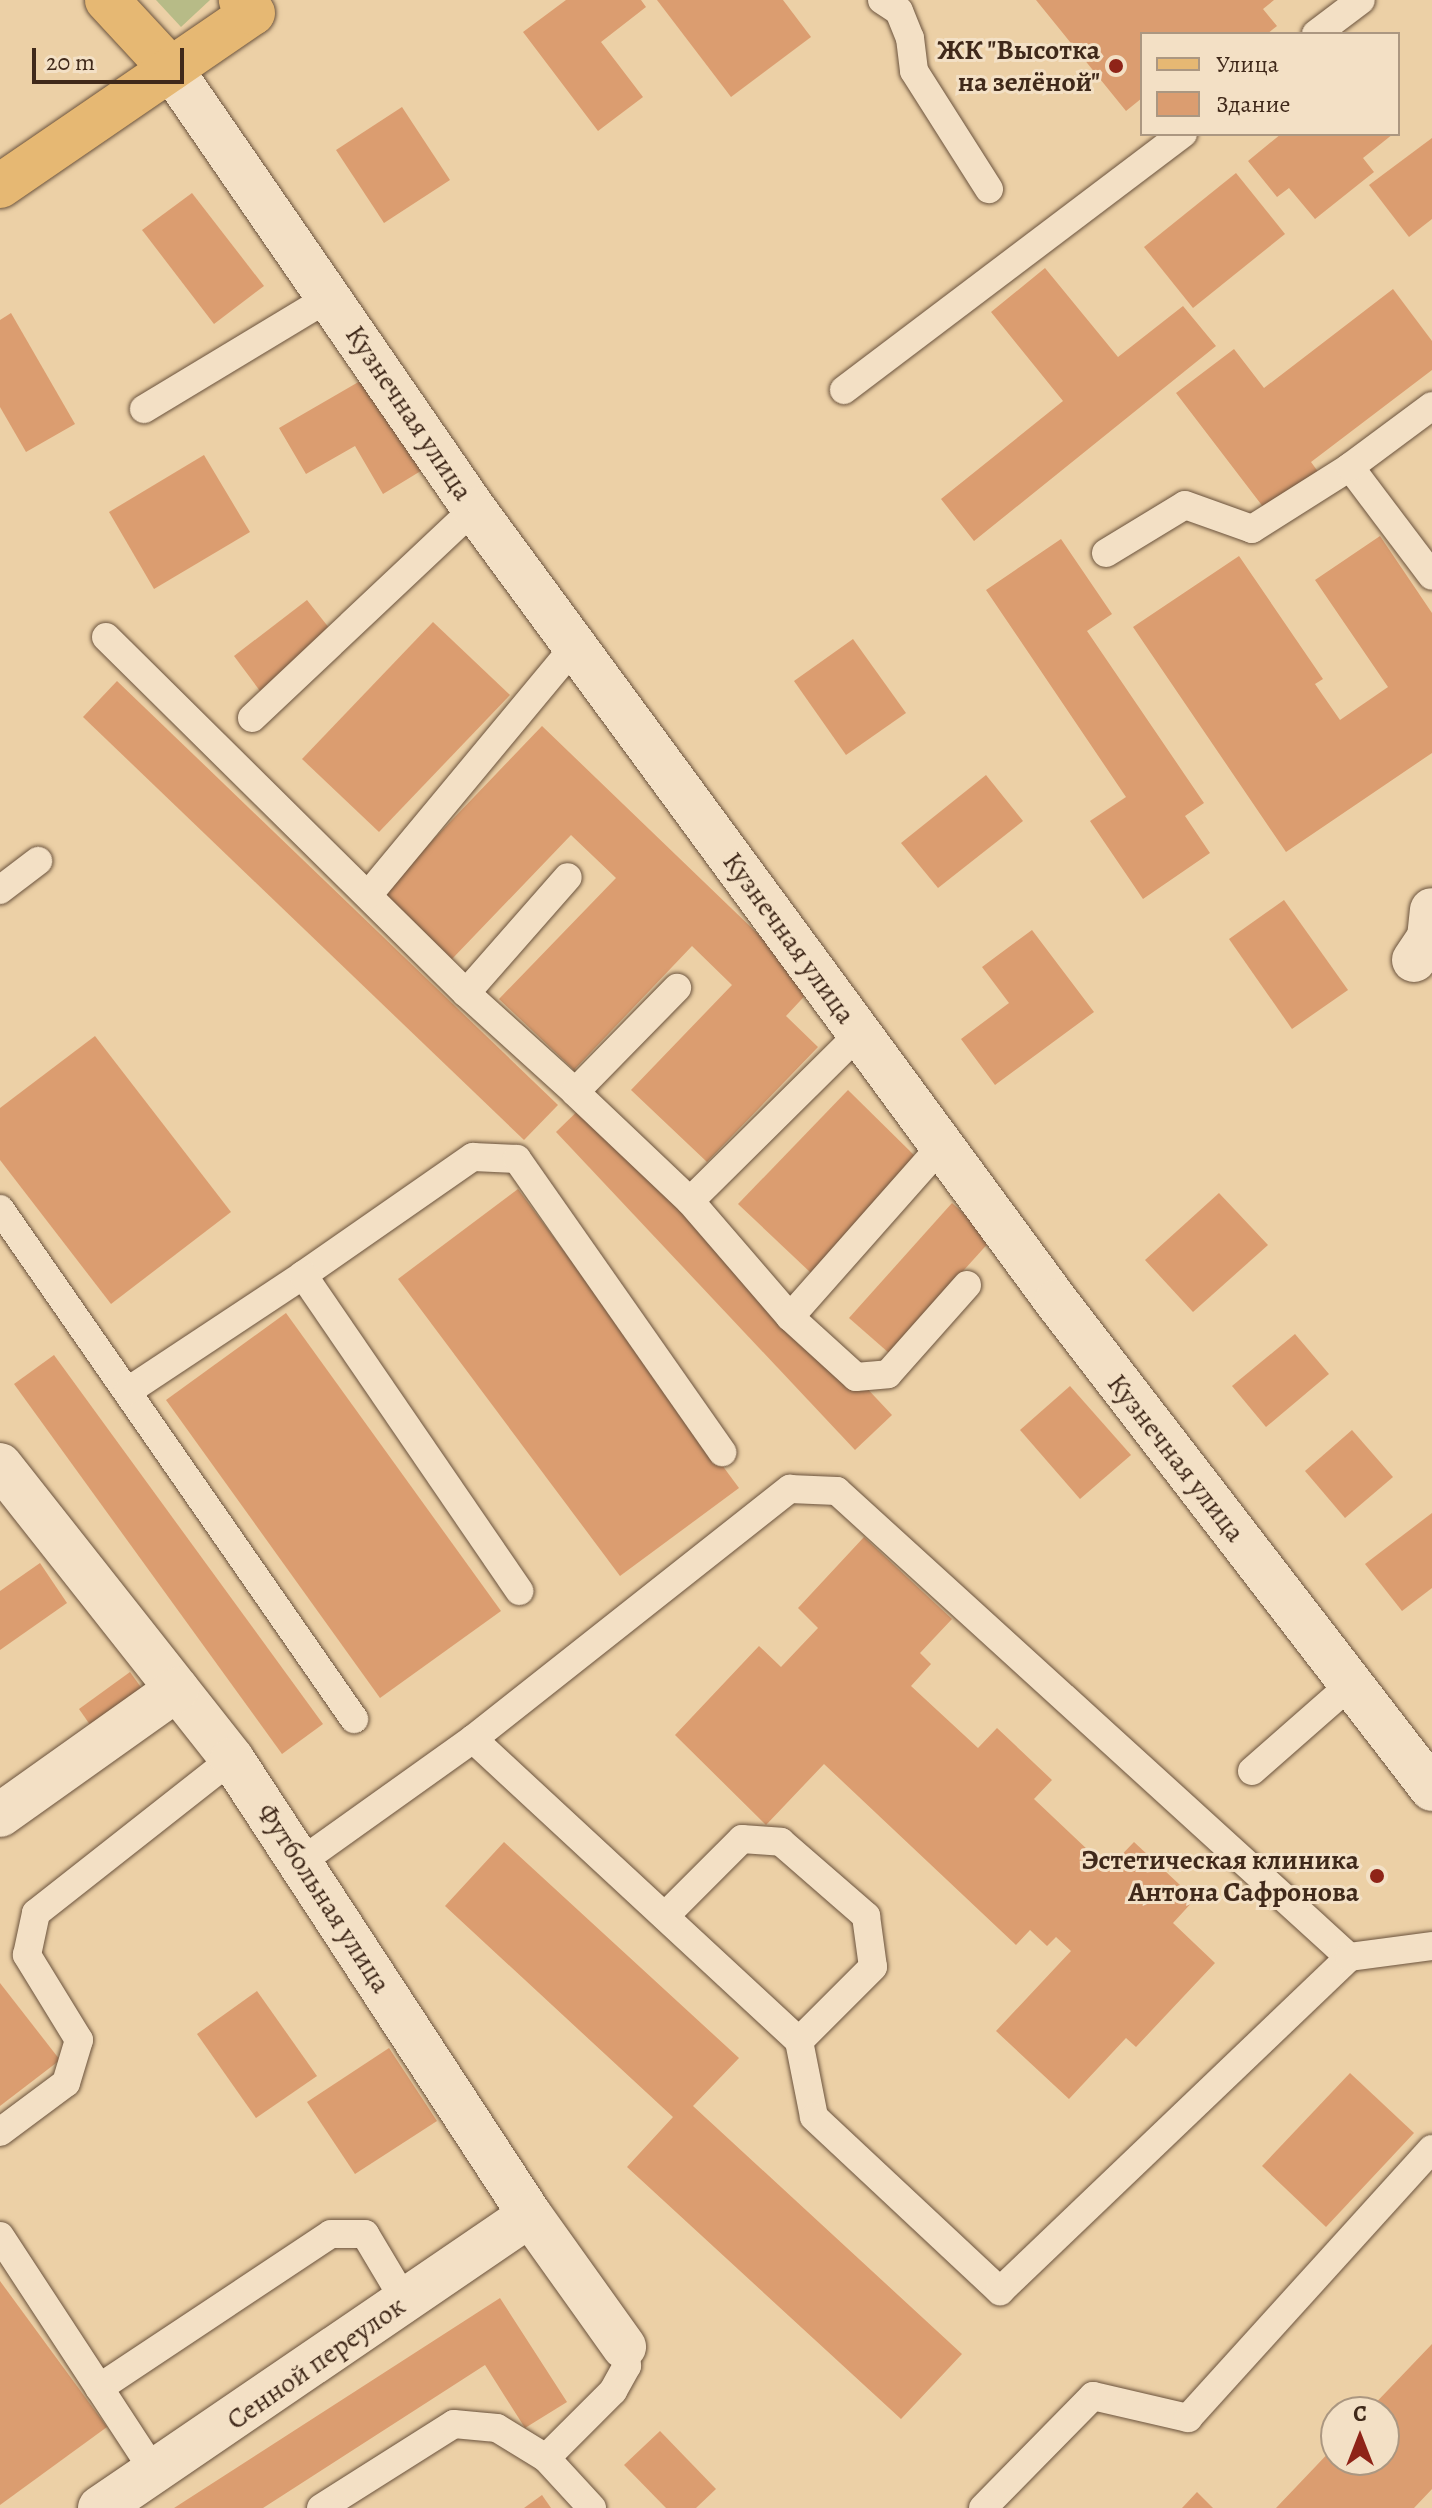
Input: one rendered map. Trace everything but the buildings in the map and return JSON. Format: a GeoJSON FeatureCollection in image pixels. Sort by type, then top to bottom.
{"type":"FeatureCollection","features":[{"type":"Feature","properties":{"kind":"main road"},"geometry":{"type":"LineString","coordinates":[[107,0],[171,69]]}},
{"type":"Feature","properties":{"kind":"main road"},"geometry":{"type":"LineString","coordinates":[[0,186],[171,69],[247,6]]}},
{"type":"Feature","properties":{"kind":"street","name":"Кузнечная улица"},"geometry":{"type":"LineString","coordinates":[[171,69],[474,509],[1065,1313],[1432,1789]]}},
{"type":"Feature","properties":{"kind":"street"},"geometry":{"type":"LineString","coordinates":[[1414,960],[1429,938],[1432,910]]}},
{"type":"Feature","properties":{"kind":"street","name":"Футбольная улица"},"geometry":{"type":"LineString","coordinates":[[1,1467],[232,1759],[302,1861],[530,2215],[624,2347]]}},
{"type":"Feature","properties":{"kind":"street"},"geometry":{"type":"LineString","coordinates":[[0,1815],[177,1689]]}},
{"type":"Feature","properties":{"kind":"street","name":"Сенной переулок"},"geometry":{"type":"LineString","coordinates":[[100,2508],[530,2215]]}},
{"type":"Feature","properties":{"kind":"lane"},"geometry":{"type":"LineString","coordinates":[[882,0],[899,11],[910,38],[914,71],[989,189]]}},
{"type":"Feature","properties":{"kind":"lane"},"geometry":{"type":"LineString","coordinates":[[1319,32],[1361,0]]}},
{"type":"Feature","properties":{"kind":"lane"},"geometry":{"type":"LineString","coordinates":[[844,390],[1180,136]]}},
{"type":"Feature","properties":{"kind":"lane"},"geometry":{"type":"LineString","coordinates":[[144,409],[330,297]]}},
{"type":"Feature","properties":{"kind":"lane"},"geometry":{"type":"LineString","coordinates":[[1106,553],[1185,505],[1252,529],[1350,467],[1432,406]]}},
{"type":"Feature","properties":{"kind":"lane"},"geometry":{"type":"LineString","coordinates":[[1350,467],[1432,576]]}},
{"type":"Feature","properties":{"kind":"lane"},"geometry":{"type":"LineString","coordinates":[[252,718],[474,509]]}},
{"type":"Feature","properties":{"kind":"lane"},"geometry":{"type":"LineString","coordinates":[[106,637],[466,993],[690,1201],[790,1317],[856,1377],[888,1374],[967,1285]]}},
{"type":"Feature","properties":{"kind":"lane"},"geometry":{"type":"LineString","coordinates":[[369,894],[575,646]]}},
{"type":"Feature","properties":{"kind":"lane"},"geometry":{"type":"LineString","coordinates":[[0,890],[38,861]]}},
{"type":"Feature","properties":{"kind":"lane"},"geometry":{"type":"LineString","coordinates":[[466,993],[568,877]]}},
{"type":"Feature","properties":{"kind":"lane"},"geometry":{"type":"LineString","coordinates":[[575,1092],[677,988]]}},
{"type":"Feature","properties":{"kind":"lane"},"geometry":{"type":"LineString","coordinates":[[690,1201],[859,1034]]}},
{"type":"Feature","properties":{"kind":"lane"},"geometry":{"type":"LineString","coordinates":[[790,1317],[942,1145]]}},
{"type":"Feature","properties":{"kind":"lane"},"geometry":{"type":"LineString","coordinates":[[128,1391],[473,1157],[517,1159],[722,1452]]}},
{"type":"Feature","properties":{"kind":"lane"},"geometry":{"type":"LineString","coordinates":[[0,1209],[354,1719]]}},
{"type":"Feature","properties":{"kind":"lane"},"geometry":{"type":"LineString","coordinates":[[303,1275],[519,1591]]}},
{"type":"Feature","properties":{"kind":"lane"},"geometry":{"type":"LineString","coordinates":[[302,1861],[473,1739],[790,1489],[837,1491],[1349,1957]]}},
{"type":"Feature","properties":{"kind":"lane"},"geometry":{"type":"LineString","coordinates":[[1252,1771],[1351,1684]]}},
{"type":"Feature","properties":{"kind":"lane"},"geometry":{"type":"LineString","coordinates":[[473,1739],[799,2041],[814,2117],[1000,2291],[1349,1957],[1432,1946]]}},
{"type":"Feature","properties":{"kind":"lane"},"geometry":{"type":"LineString","coordinates":[[0,2132],[66,2083],[79,2040],[27,1955],[36,1913],[232,1759]]}},
{"type":"Feature","properties":{"kind":"lane"},"geometry":{"type":"LineString","coordinates":[[665,1916],[742,1839],[781,1842],[866,1916],[873,1967],[799,2041]]}},
{"type":"Feature","properties":{"kind":"lane"},"geometry":{"type":"LineString","coordinates":[[983,2508],[1093,2396],[1188,2418],[1432,2149]]}},
{"type":"Feature","properties":{"kind":"lane"},"geometry":{"type":"LineString","coordinates":[[99,2388],[331,2234],[365,2234],[405,2301]]}},
{"type":"Feature","properties":{"kind":"lane"},"geometry":{"type":"LineString","coordinates":[[0,2236],[155,2473]]}},
{"type":"Feature","properties":{"kind":"lane"},"geometry":{"type":"LineString","coordinates":[[546,2458],[613,2391],[627,2366],[624,2347]]}},
{"type":"Feature","properties":{"kind":"lane"},"geometry":{"type":"LineString","coordinates":[[321,2508],[454,2424],[497,2428],[546,2458],[592,2508]]}},
{"type":"Feature","properties":{"kind":"green space"},"geometry":{"type":"Polygon","coordinates":[[[156,0],[210,0],[181,27],[156,0]]]}},
{"type":"Feature","properties":{"kind":"place","name":"ЖК \"Высотка на зелёной\""},"geometry":{"type":"Point","coordinates":[1116,66]}},
{"type":"Feature","properties":{"kind":"place","name":"Эстетическая клиника Антона Сафронова"},"geometry":{"type":"Point","coordinates":[1377,1876]}}]}
